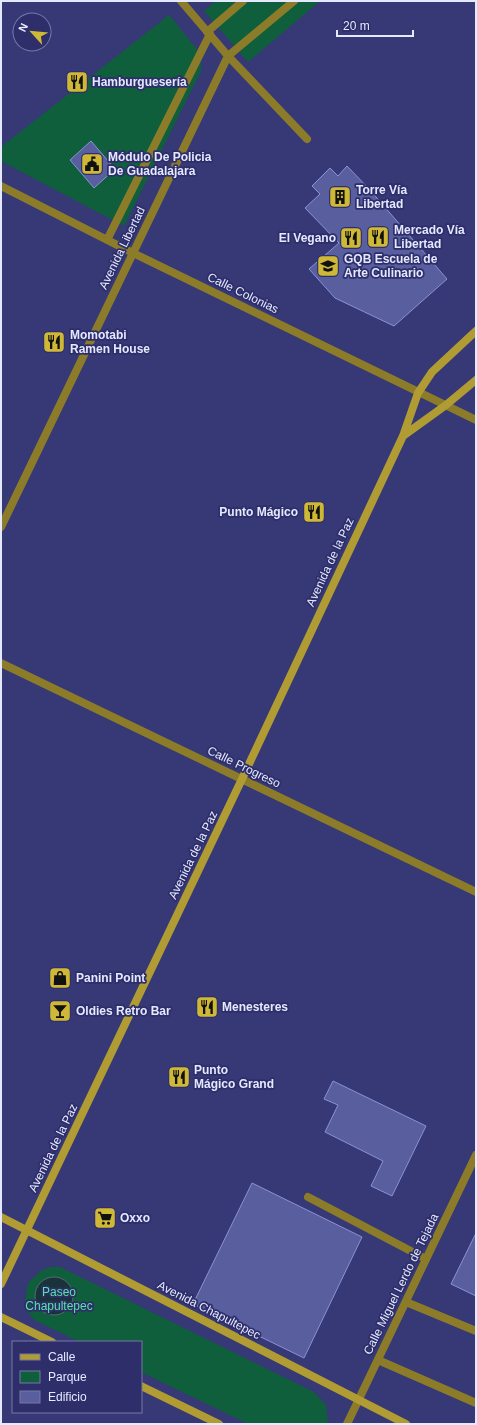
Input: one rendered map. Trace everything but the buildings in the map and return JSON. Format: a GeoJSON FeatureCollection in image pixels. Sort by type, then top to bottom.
{"type":"FeatureCollection","features":[{"type":"Feature","properties":{"kind":"street"},"geometry":{"type":"LineString","coordinates":[[181,1],[228,56],[307,139]]}},
{"type":"Feature","properties":{"kind":"street"},"geometry":{"type":"LineString","coordinates":[[107,240],[209,33],[243,1]]}},
{"type":"Feature","properties":{"kind":"street","name":"Avenida Libertad"},"geometry":{"type":"LineString","coordinates":[[1,527],[228,56],[294,1]]}},
{"type":"Feature","properties":{"kind":"street","name":"Calle Colonias"},"geometry":{"type":"LineString","coordinates":[[1,186],[133,253],[476,420]]}},
{"type":"Feature","properties":{"kind":"street","name":"Avenida de la Paz"},"geometry":{"type":"LineString","coordinates":[[1,1284],[242,780],[403,436],[418,393],[432,372],[476,331]]}},
{"type":"Feature","properties":{"kind":"street","name":"Avenida de la Paz"},"geometry":{"type":"LineString","coordinates":[[403,436],[446,405],[476,380]]}},
{"type":"Feature","properties":{"kind":"street","name":"Calle Progreso"},"geometry":{"type":"LineString","coordinates":[[1,663],[476,892]]}},
{"type":"Feature","properties":{"kind":"street","name":"Calle Miguel Lerdo de Tejada"},"geometry":{"type":"LineString","coordinates":[[347,1424],[476,1155]]}},
{"type":"Feature","properties":{"kind":"street"},"geometry":{"type":"LineString","coordinates":[[308,1197],[426,1259]]}},
{"type":"Feature","properties":{"kind":"street","name":"Avenida Chapultepec"},"geometry":{"type":"LineString","coordinates":[[1,1217],[358,1401],[406,1424]]}},
{"type":"Feature","properties":{"kind":"street"},"geometry":{"type":"LineString","coordinates":[[406,1302],[476,1331]]}},
{"type":"Feature","properties":{"kind":"street"},"geometry":{"type":"LineString","coordinates":[[1,1317],[50,1341]]}},
{"type":"Feature","properties":{"kind":"street"},"geometry":{"type":"LineString","coordinates":[[378,1360],[476,1403]]}},
{"type":"Feature","properties":{"kind":"street"},"geometry":{"type":"LineString","coordinates":[[142,1386],[219,1424]]}},
{"type":"Feature","properties":{"kind":"green space"},"geometry":{"type":"Polygon","coordinates":[[[216,1],[320,1],[248,62],[204,11],[216,1]]]}},
{"type":"Feature","properties":{"kind":"green space"},"geometry":{"type":"Polygon","coordinates":[[[169,15],[196,48],[201,59],[201,71],[124,226],[1,161],[1,147],[169,15]]]}},
{"type":"Feature","properties":{"kind":"green space","name":"Paseo Chapultepec"},"geometry":{"type":"Polygon","coordinates":[[[51,1267],[60,1267],[314,1392],[326,1405],[328,1424],[248,1424],[142,1372],[142,1341],[78,1341],[34,1320],[28,1312],[25,1302],[28,1283],[42,1270],[51,1267]]]}},
{"type":"Feature","properties":{"kind":"water"},"geometry":{"type":"Polygon","coordinates":[[[54,1277],[64,1280],[70,1286],[73,1296],[70,1306],[64,1312],[54,1315],[44,1312],[38,1306],[35,1296],[38,1286],[44,1280],[54,1277]]]}},
{"type":"Feature","properties":{"kind":"place","name":"Hamburguesería"},"geometry":{"type":"Point","coordinates":[77,82]}},
{"type":"Feature","properties":{"kind":"place","name":"Módulo De Policia De Guadalajara"},"geometry":{"type":"Point","coordinates":[92,164]}},
{"type":"Feature","properties":{"kind":"place","name":"Torre Vía Libertad"},"geometry":{"type":"Point","coordinates":[340,197]}},
{"type":"Feature","properties":{"kind":"place","name":"Mercado Vía Libertad"},"geometry":{"type":"Point","coordinates":[378,237]}},
{"type":"Feature","properties":{"kind":"place","name":"El Vegano"},"geometry":{"type":"Point","coordinates":[351,238]}},
{"type":"Feature","properties":{"kind":"place","name":"GQB Escuela de Arte Culinario"},"geometry":{"type":"Point","coordinates":[328,266]}},
{"type":"Feature","properties":{"kind":"place","name":"Momotabi Ramen House"},"geometry":{"type":"Point","coordinates":[54,342]}},
{"type":"Feature","properties":{"kind":"place","name":"Punto Mágico"},"geometry":{"type":"Point","coordinates":[314,512]}},
{"type":"Feature","properties":{"kind":"place","name":"Panini Point"},"geometry":{"type":"Point","coordinates":[60,978]}},
{"type":"Feature","properties":{"kind":"place","name":"Menesteres"},"geometry":{"type":"Point","coordinates":[207,1007]}},
{"type":"Feature","properties":{"kind":"place","name":"Oldies Retro Bar"},"geometry":{"type":"Point","coordinates":[60,1011]}},
{"type":"Feature","properties":{"kind":"place","name":"Punto Mágico Grand"},"geometry":{"type":"Point","coordinates":[179,1077]}},
{"type":"Feature","properties":{"kind":"place","name":"Oxxo"},"geometry":{"type":"Point","coordinates":[105,1218]}}]}
